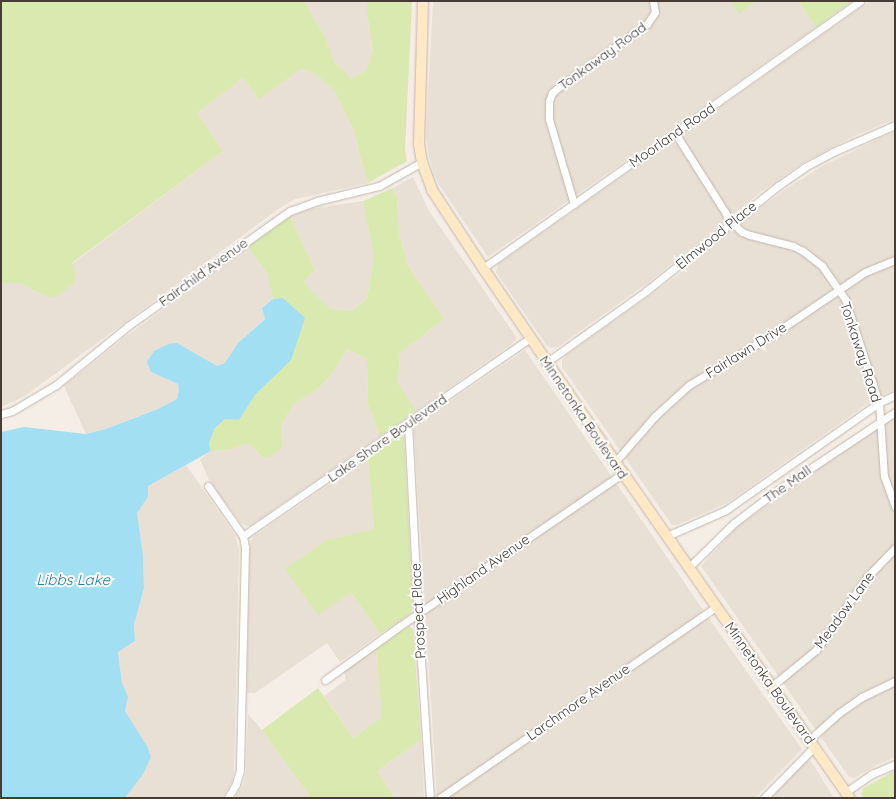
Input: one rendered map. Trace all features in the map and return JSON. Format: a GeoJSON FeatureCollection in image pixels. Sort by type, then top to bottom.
{"type":"FeatureCollection","features":[{"type":"Feature","properties":{"kind":"main road","name":"Minnetonka Boulevard"},"geometry":{"type":"LineString","coordinates":[[423,1],[418,128],[422,162],[432,190],[546,362],[848,795]]}},
{"type":"Feature","properties":{"kind":"street","name":"Tonkaway Road"},"geometry":{"type":"LineString","coordinates":[[574,204],[549,119],[549,101],[552,93],[558,87],[647,24],[655,12],[653,1]]}},
{"type":"Feature","properties":{"kind":"street","name":"Moorland Road"},"geometry":{"type":"LineString","coordinates":[[483,268],[860,1]]}},
{"type":"Feature","properties":{"kind":"street","name":"Elmwood Place"},"geometry":{"type":"LineString","coordinates":[[546,362],[646,291],[778,186],[805,167],[840,149],[895,125]]}},
{"type":"Feature","properties":{"kind":"street","name":"Tonkaway Road"},"geometry":{"type":"LineString","coordinates":[[675,133],[732,223],[742,232],[750,236],[793,246],[803,251],[822,266],[839,290],[848,307],[879,403],[884,476],[895,507]]}},
{"type":"Feature","properties":{"kind":"street","name":"Fairchild Avenue"},"geometry":{"type":"LineString","coordinates":[[1,414],[12,411],[56,385],[128,326],[290,211],[317,201],[379,186],[422,162]]}},
{"type":"Feature","properties":{"kind":"street","name":"Fairlawn Drive"},"geometry":{"type":"LineString","coordinates":[[615,462],[655,416],[689,385],[772,336],[865,272],[895,260]]}},
{"type":"Feature","properties":{"kind":"street","name":"Lake Shore Boulevard"},"geometry":{"type":"LineString","coordinates":[[243,536],[408,424],[530,338]]}},
{"type":"Feature","properties":{"kind":"street","name":"The Mall"},"geometry":{"type":"LineString","coordinates":[[667,536],[726,510],[879,403],[895,394]]}},
{"type":"Feature","properties":{"kind":"street","name":"The Mall"},"geometry":{"type":"LineString","coordinates":[[689,568],[734,523],[772,494],[895,412]]}},
{"type":"Feature","properties":{"kind":"street","name":"Prospect Place"},"geometry":{"type":"LineString","coordinates":[[408,424],[430,798]]}},
{"type":"Feature","properties":{"kind":"street","name":"Highland Avenue"},"geometry":{"type":"LineString","coordinates":[[325,680],[623,473]]}},
{"type":"Feature","properties":{"kind":"street"},"geometry":{"type":"LineString","coordinates":[[208,486],[243,536],[243,655],[240,770],[236,784],[228,798]]}},
{"type":"Feature","properties":{"kind":"street","name":"Meadow Lane"},"geometry":{"type":"LineString","coordinates":[[772,686],[816,650],[867,576],[895,548]]}},
{"type":"Feature","properties":{"kind":"street","name":"Larchmore Avenue"},"geometry":{"type":"LineString","coordinates":[[440,798],[716,607]]}},
{"type":"Feature","properties":{"kind":"street"},"geometry":{"type":"LineString","coordinates":[[764,798],[840,713],[862,697],[895,681]]}},
{"type":"Feature","properties":{"kind":"street"},"geometry":{"type":"LineString","coordinates":[[848,795],[872,774],[895,764]]}},
{"type":"Feature","properties":{"kind":"shaded area"},"geometry":{"type":"Polygon","coordinates":[[[304,1],[367,1],[367,14],[373,50],[366,70],[352,79],[334,62],[327,40],[304,1]]]}},
{"type":"Feature","properties":{"kind":"shaded area"},"geometry":{"type":"Polygon","coordinates":[[[433,1],[730,1],[739,13],[757,1],[798,1],[816,27],[488,257],[440,186],[434,174],[429,157],[426,137],[433,1]]]}},
{"type":"Feature","properties":{"kind":"shaded area"},"geometry":{"type":"Polygon","coordinates":[[[870,1],[895,1],[895,119],[852,137],[801,164],[761,192],[650,281],[558,347],[552,348],[547,346],[496,272],[498,264],[870,1]]]}},
{"type":"Feature","properties":{"kind":"shaded area"},"geometry":{"type":"Polygon","coordinates":[[[301,69],[315,74],[334,90],[353,129],[368,183],[295,199],[277,210],[25,396],[1,407],[1,283],[19,283],[47,297],[76,275],[72,264],[223,151],[197,113],[243,78],[259,99],[301,69]]]}},
{"type":"Feature","properties":{"kind":"shaded area"},"geometry":{"type":"Polygon","coordinates":[[[895,131],[895,389],[867,404],[727,503],[677,525],[672,525],[562,367],[562,361],[565,356],[678,275],[744,220],[786,189],[824,165],[895,131]]]}},
{"type":"Feature","properties":{"kind":"shaded area"},"geometry":{"type":"Polygon","coordinates":[[[413,177],[429,211],[517,338],[510,345],[416,411],[398,386],[400,353],[444,319],[408,266],[399,234],[397,198],[393,188],[413,177]]]}},
{"type":"Feature","properties":{"kind":"shaded area"},"geometry":{"type":"Polygon","coordinates":[[[363,201],[374,257],[367,299],[352,311],[331,309],[316,296],[304,281],[315,271],[290,216],[308,209],[363,201]]]}},
{"type":"Feature","properties":{"kind":"shaded area"},"geometry":{"type":"Polygon","coordinates":[[[248,247],[267,273],[273,299],[262,308],[265,318],[238,343],[225,363],[217,366],[177,343],[151,372],[178,384],[179,390],[177,399],[158,409],[106,429],[86,434],[64,386],[124,338],[248,247]]]}},
{"type":"Feature","properties":{"kind":"shaded area"},"geometry":{"type":"Polygon","coordinates":[[[347,349],[367,359],[368,404],[380,436],[250,526],[244,525],[240,522],[209,480],[200,459],[211,451],[231,449],[245,444],[250,444],[263,458],[283,447],[281,425],[293,405],[319,388],[333,372],[347,349]]]}},
{"type":"Feature","properties":{"kind":"shaded area"},"geometry":{"type":"Polygon","coordinates":[[[525,350],[710,620],[802,749],[755,798],[437,798],[414,430],[415,425],[525,350]]]}},
{"type":"Feature","properties":{"kind":"shaded area"},"geometry":{"type":"Polygon","coordinates":[[[895,417],[895,757],[854,778],[849,777],[701,566],[737,527],[812,472],[895,417]]]}},
{"type":"Feature","properties":{"kind":"shaded area"},"geometry":{"type":"Polygon","coordinates":[[[368,458],[374,529],[327,540],[351,592],[380,634],[340,662],[327,643],[255,693],[247,693],[250,542],[254,536],[368,458]]]}},
{"type":"Feature","properties":{"kind":"shaded area"},"geometry":{"type":"Polygon","coordinates":[[[186,465],[235,535],[239,549],[234,772],[232,782],[222,798],[125,798],[143,774],[147,746],[125,711],[127,697],[122,683],[118,651],[135,641],[134,625],[144,588],[143,555],[137,513],[148,497],[148,486],[186,465]]]}},
{"type":"Feature","properties":{"kind":"shaded area"},"geometry":{"type":"Polygon","coordinates":[[[376,649],[382,717],[353,738],[324,696],[346,680],[344,671],[376,649]]]}},
{"type":"Feature","properties":{"kind":"shaded area"},"geometry":{"type":"Polygon","coordinates":[[[248,714],[262,730],[311,798],[235,798],[243,785],[246,773],[248,714]]]}},
{"type":"Feature","properties":{"kind":"shaded area"},"geometry":{"type":"Polygon","coordinates":[[[421,740],[424,798],[395,798],[377,771],[421,740]]]}},
{"type":"Feature","properties":{"kind":"shaded area"},"geometry":{"type":"Polygon","coordinates":[[[810,760],[834,798],[771,798],[806,761],[810,760]]]}},
{"type":"Feature","properties":{"kind":"green space"},"geometry":{"type":"Polygon","coordinates":[[[1,1],[304,1],[327,40],[334,62],[352,79],[366,70],[373,50],[367,14],[367,1],[412,1],[405,150],[407,161],[368,183],[353,129],[334,90],[315,74],[301,69],[259,99],[243,78],[197,113],[223,151],[72,263],[76,275],[74,283],[56,297],[47,297],[19,283],[1,283],[1,1]]]}},
{"type":"Feature","properties":{"kind":"green space"},"geometry":{"type":"Polygon","coordinates":[[[730,1],[757,1],[739,14],[730,1]]]}},
{"type":"Feature","properties":{"kind":"green space"},"geometry":{"type":"Polygon","coordinates":[[[798,1],[852,1],[816,27],[798,1]]]}},
{"type":"Feature","properties":{"kind":"green space"},"geometry":{"type":"Polygon","coordinates":[[[393,188],[397,198],[399,234],[408,266],[444,319],[400,353],[398,384],[416,411],[380,436],[368,404],[367,359],[347,349],[333,372],[319,388],[293,405],[281,425],[283,447],[271,456],[263,458],[250,444],[245,444],[231,449],[211,451],[209,444],[214,429],[225,419],[239,420],[255,395],[291,360],[283,298],[273,299],[267,273],[248,247],[290,216],[315,271],[304,281],[316,296],[331,309],[352,311],[367,299],[374,257],[363,201],[393,188]]]}},
{"type":"Feature","properties":{"kind":"green space"},"geometry":{"type":"Polygon","coordinates":[[[401,435],[404,437],[413,606],[411,613],[380,634],[351,592],[318,615],[285,569],[327,540],[374,529],[368,458],[401,435]]]}},
{"type":"Feature","properties":{"kind":"green space"},"geometry":{"type":"Polygon","coordinates":[[[409,626],[413,629],[421,740],[377,771],[395,798],[311,798],[262,730],[318,688],[353,738],[382,717],[376,649],[409,626]]]}},
{"type":"Feature","properties":{"kind":"green space"},"geometry":{"type":"Polygon","coordinates":[[[895,771],[895,798],[864,798],[861,794],[863,788],[895,771]]]}},
{"type":"Feature","properties":{"kind":"water","name":"Libbs Lake"},"geometry":{"type":"Polygon","coordinates":[[[283,298],[305,318],[291,360],[255,395],[239,420],[225,419],[214,429],[209,444],[211,451],[148,486],[148,497],[137,513],[143,555],[144,588],[134,625],[135,641],[118,652],[122,683],[128,697],[125,711],[147,746],[151,757],[143,774],[125,798],[1,798],[1,432],[24,427],[86,434],[106,429],[158,409],[177,399],[179,390],[178,384],[151,372],[147,362],[154,351],[169,344],[177,343],[217,366],[225,363],[238,343],[265,319],[262,308],[273,299],[283,298]]]}}]}
